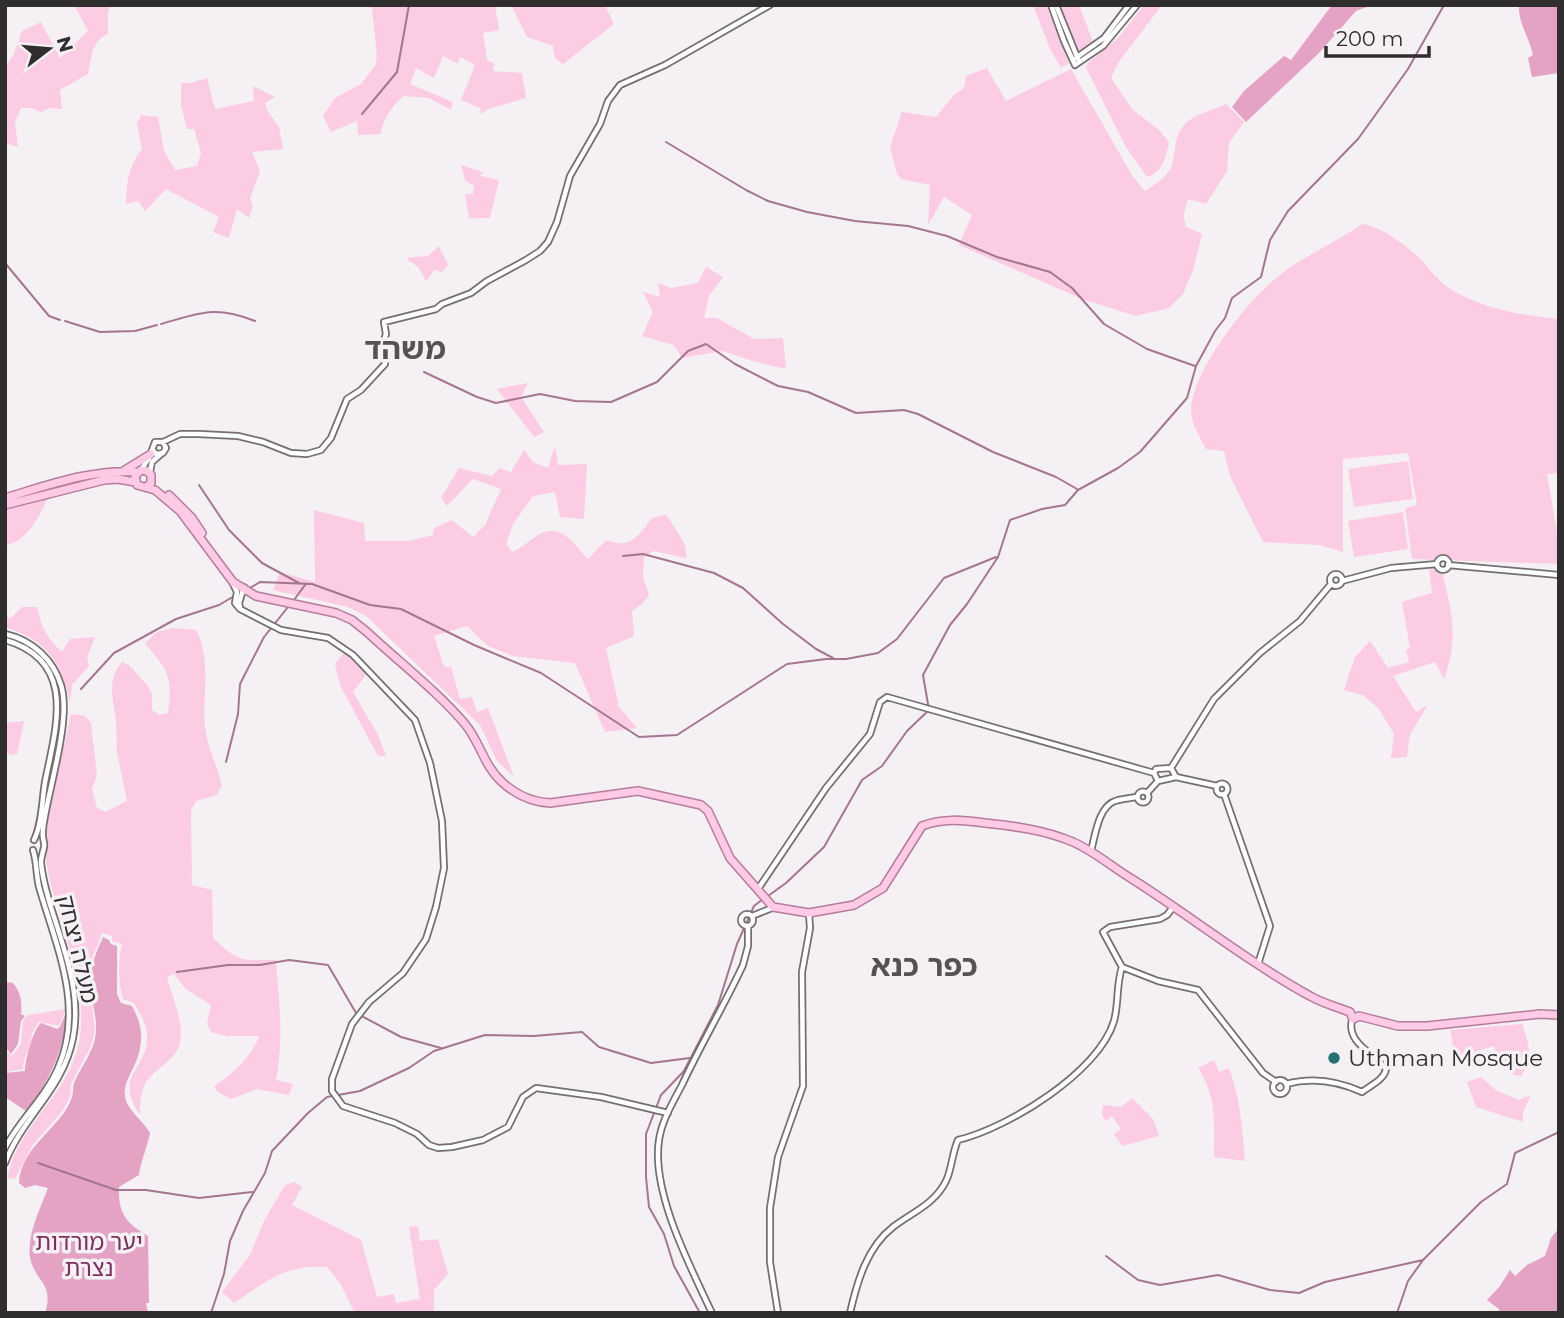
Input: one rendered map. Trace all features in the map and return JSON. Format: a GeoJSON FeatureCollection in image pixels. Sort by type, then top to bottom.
{"type":"FeatureCollection","features":[{"type":"Feature","properties":{"kind":"main road"},"geometry":{"type":"LineString","coordinates":[[121,471],[136,465],[152,452]]}},
{"type":"Feature","properties":{"kind":"main road"},"geometry":{"type":"LineString","coordinates":[[5,498],[74,477],[121,471],[139,471],[151,476],[192,518],[223,564],[245,589],[329,607],[351,616],[369,628],[460,713],[475,732],[493,769],[509,784],[539,798],[580,798]]}},
{"type":"Feature","properties":{"kind":"main road"},"geometry":{"type":"LineString","coordinates":[[135,482],[139,471]]}},
{"type":"Feature","properties":{"kind":"main road"},"geometry":{"type":"LineString","coordinates":[[146,487],[151,476]]}},
{"type":"Feature","properties":{"kind":"main road"},"geometry":{"type":"LineString","coordinates":[[5,505],[104,480],[118,479],[135,482],[164,496],[180,511],[233,582],[273,601],[321,609],[352,620],[461,719],[474,736],[493,773],[538,809],[550,803],[638,791],[701,805],[708,811],[730,858],[773,907],[809,913],[854,905],[883,888],[922,826],[939,820],[1030,829],[1071,841],[1091,852],[1174,905],[1258,964],[1311,997],[1354,1016],[1398,1026],[1427,1026],[1540,1014],[1559,1015]]}},
{"type":"Feature","properties":{"kind":"main road"},"geometry":{"type":"LineString","coordinates":[[525,797],[550,803]]}},
{"type":"Feature","properties":{"kind":"street"},"geometry":{"type":"LineString","coordinates":[[139,471],[152,452],[155,442],[163,442],[180,434],[238,436],[291,453],[307,454],[321,450],[331,438],[347,399],[361,390],[385,365],[382,346],[386,334],[384,323],[409,318],[436,309],[448,301],[458,300],[534,255],[548,242],[557,222],[566,186],[600,124],[613,93],[620,85],[665,65],[770,5]]}},
{"type":"Feature","properties":{"kind":"street"},"geometry":{"type":"LineString","coordinates":[[1054,5],[1076,62]]}},
{"type":"Feature","properties":{"kind":"street"},"geometry":{"type":"LineString","coordinates":[[1076,62],[1104,38],[1129,5]]}},
{"type":"Feature","properties":{"kind":"street"},"geometry":{"type":"LineString","coordinates":[[1076,62],[1110,40],[1137,5]]}},
{"type":"Feature","properties":{"kind":"street"},"geometry":{"type":"LineString","coordinates":[[151,476],[152,462],[166,448],[163,442]]}},
{"type":"Feature","properties":{"kind":"street"},"geometry":{"type":"LineString","coordinates":[[152,452],[161,454]]}},
{"type":"Feature","properties":{"kind":"street"},"geometry":{"type":"LineString","coordinates":[[1331,584],[1338,586],[1342,580],[1391,568],[1437,564],[1438,568],[1443,570],[1448,565],[1559,575]]}},
{"type":"Feature","properties":{"kind":"street"},"geometry":{"type":"LineString","coordinates":[[1171,768],[1214,699],[1260,653],[1300,621],[1331,584],[1330,578],[1335,574],[1342,580]]}},
{"type":"Feature","properties":{"kind":"street"},"geometry":{"type":"LineString","coordinates":[[233,582],[237,592],[235,603],[240,609],[281,630],[328,638],[354,655],[415,720],[430,763],[442,821],[444,868],[426,939],[403,972],[369,1002],[352,1024],[332,1079],[332,1091],[337,1100],[343,1106],[395,1123],[438,1148],[482,1140],[508,1127],[523,1097],[536,1088],[601,1097],[668,1113]]}},
{"type":"Feature","properties":{"kind":"street"},"geometry":{"type":"LineString","coordinates":[[240,609],[240,599],[245,589]]}},
{"type":"Feature","properties":{"kind":"street"},"geometry":{"type":"LineString","coordinates":[[5,634],[28,643],[42,653],[54,669],[63,694],[63,719],[43,829],[43,850],[39,852],[31,846],[57,719],[57,695],[49,672],[37,657],[25,648],[5,640]]}},
{"type":"Feature","properties":{"kind":"street"},"geometry":{"type":"LineString","coordinates":[[758,889],[826,788],[870,734],[880,702],[887,697],[1154,773],[1158,781]]}},
{"type":"Feature","properties":{"kind":"street"},"geometry":{"type":"LineString","coordinates":[[1154,773],[1156,769],[1171,768]]}},
{"type":"Feature","properties":{"kind":"street"},"geometry":{"type":"LineString","coordinates":[[1171,768],[1176,777]]}},
{"type":"Feature","properties":{"kind":"street"},"geometry":{"type":"LineString","coordinates":[[1091,852],[1101,816],[1114,801],[1138,797],[1140,793],[1147,793],[1158,781],[1176,777],[1217,786],[1218,793],[1224,794],[1270,926],[1258,964]]}},
{"type":"Feature","properties":{"kind":"street"},"geometry":{"type":"LineString","coordinates":[[1138,797],[1141,803],[1146,802],[1149,798],[1147,793]]}},
{"type":"Feature","properties":{"kind":"street"},"geometry":{"type":"LineString","coordinates":[[34,840],[39,839],[44,843]]}},
{"type":"Feature","properties":{"kind":"street","name":"מעלה יצחק"},"geometry":{"type":"LineString","coordinates":[[5,1148],[56,1072],[65,1047],[69,1024],[66,981],[39,884],[33,850]]}},
{"type":"Feature","properties":{"kind":"street","name":"מעלה יצחק"},"geometry":{"type":"LineString","coordinates":[[5,1163],[19,1135],[61,1074],[74,1032],[76,1010],[73,987],[43,877],[43,850]]}},
{"type":"Feature","properties":{"kind":"street"},"geometry":{"type":"LineString","coordinates":[[1174,905],[1167,915],[1160,919],[1110,927],[1103,932],[1122,967],[1158,981],[1198,990],[1263,1073],[1276,1082],[1286,1084],[1322,1081],[1362,1092],[1380,1080],[1386,1069],[1362,1048],[1352,1031],[1354,1016]]}},
{"type":"Feature","properties":{"kind":"street"},"geometry":{"type":"LineString","coordinates":[[752,916],[753,922],[748,926],[742,925],[741,917],[746,914],[752,916],[773,907]]}},
{"type":"Feature","properties":{"kind":"street"},"geometry":{"type":"LineString","coordinates":[[778,1313],[770,1262],[769,1208],[778,1157],[803,1086],[802,972],[810,928],[809,913]]}},
{"type":"Feature","properties":{"kind":"street"},"geometry":{"type":"LineString","coordinates":[[712,1313],[681,1246],[664,1198],[659,1142],[668,1113],[743,965],[748,946],[748,926]]}},
{"type":"Feature","properties":{"kind":"street"},"geometry":{"type":"LineString","coordinates":[[850,1313],[858,1280],[872,1251],[884,1234],[932,1199],[946,1181],[958,1140],[987,1130],[1014,1116],[1064,1085],[1102,1045],[1114,1023],[1118,979],[1122,967]]}},
{"type":"Feature","properties":{"kind":"street"},"geometry":{"type":"LineString","coordinates":[[1276,1082],[1274,1088],[1279,1094],[1285,1092],[1286,1084]]}},
{"type":"Feature","properties":{"kind":"shaded area"},"geometry":{"type":"Polygon","coordinates":[[[74,5],[111,5],[108,11],[108,34],[95,45],[88,74],[60,90],[62,109],[49,108],[41,112],[21,108],[15,122],[18,147],[5,143],[5,67],[13,56],[22,31],[41,22],[60,58],[88,31],[74,5]]]}},
{"type":"Feature","properties":{"kind":"shaded area"},"geometry":{"type":"Polygon","coordinates":[[[361,5],[495,5],[499,30],[483,33],[487,60],[494,63],[493,71],[522,73],[526,98],[488,109],[481,114],[480,108],[461,100],[475,65],[460,57],[458,64],[443,56],[434,78],[416,68],[410,84],[453,102],[451,110],[429,98],[403,96],[388,114],[381,134],[358,135],[357,121],[331,132],[323,116],[335,98],[361,84],[375,66],[377,56],[372,8],[361,5]]]}},
{"type":"Feature","properties":{"kind":"shaded area"},"geometry":{"type":"Polygon","coordinates":[[[511,5],[605,5],[614,24],[563,64],[555,58],[553,46],[527,37],[511,5]]]}},
{"type":"Feature","properties":{"kind":"shaded area"},"geometry":{"type":"Polygon","coordinates":[[[1033,5],[1046,5],[1069,63],[1061,68],[1050,49],[1033,5]]]}},
{"type":"Feature","properties":{"kind":"shaded area"},"geometry":{"type":"Polygon","coordinates":[[[1059,5],[1079,5],[1093,42],[1083,50],[1075,49],[1059,5]]]}},
{"type":"Feature","properties":{"kind":"shaded area"},"geometry":{"type":"Polygon","coordinates":[[[1144,5],[1162,5],[1118,63],[1111,78],[1132,109],[1159,130],[1169,142],[1160,168],[1147,177],[1126,147],[1086,68],[1088,63],[1119,37],[1144,5]]]}},
{"type":"Feature","properties":{"kind":"shaded area"},"geometry":{"type":"Polygon","coordinates":[[[987,68],[1006,101],[1071,69],[1133,177],[1145,191],[1168,173],[1179,132],[1190,120],[1226,104],[1244,122],[1229,143],[1227,171],[1206,204],[1188,199],[1183,217],[1185,226],[1202,234],[1193,270],[1183,294],[1169,308],[1136,316],[1082,299],[959,245],[972,215],[944,197],[928,225],[930,185],[901,179],[897,174],[890,147],[902,112],[936,117],[954,95],[964,88],[966,76],[987,68]]]}},
{"type":"Feature","properties":{"kind":"shaded area"},"geometry":{"type":"Polygon","coordinates":[[[207,78],[215,109],[254,101],[253,86],[275,97],[265,103],[279,127],[283,149],[252,152],[260,171],[250,199],[253,206],[249,218],[237,209],[229,238],[213,232],[219,217],[166,189],[145,211],[138,201],[126,204],[129,175],[142,149],[137,124],[141,115],[158,117],[164,151],[175,170],[197,166],[201,153],[194,129],[187,129],[181,105],[181,83],[207,78]]]}},
{"type":"Feature","properties":{"kind":"shaded area"},"geometry":{"type":"Polygon","coordinates":[[[461,165],[483,172],[480,176],[499,180],[490,218],[469,218],[465,194],[473,194],[474,186],[465,180],[461,165]]]}},
{"type":"Feature","properties":{"kind":"shaded area"},"geometry":{"type":"Polygon","coordinates":[[[1362,224],[1382,231],[1403,244],[1444,284],[1461,295],[1502,310],[1559,319],[1559,473],[1547,474],[1559,543],[1559,564],[1412,559],[1405,508],[1417,505],[1408,453],[1343,459],[1343,552],[1319,545],[1263,542],[1230,476],[1224,451],[1206,449],[1194,424],[1191,409],[1201,375],[1223,338],[1250,304],[1275,279],[1362,224]]]}},
{"type":"Feature","properties":{"kind":"shaded area"},"geometry":{"type":"Polygon","coordinates":[[[439,246],[448,265],[442,272],[435,270],[426,281],[419,268],[406,258],[428,256],[439,246]]]}},
{"type":"Feature","properties":{"kind":"shaded area"},"geometry":{"type":"Polygon","coordinates":[[[706,267],[723,277],[709,296],[704,318],[717,318],[754,339],[783,338],[786,369],[722,351],[682,358],[674,345],[642,336],[653,312],[643,292],[660,297],[658,283],[671,288],[698,283],[706,267]]]}},
{"type":"Feature","properties":{"kind":"shaded area"},"geometry":{"type":"Polygon","coordinates":[[[528,383],[521,397],[544,432],[534,437],[497,389],[528,383]]]}},
{"type":"Feature","properties":{"kind":"shaded area"},"geometry":{"type":"Polygon","coordinates":[[[555,446],[558,465],[587,464],[584,519],[560,517],[555,492],[533,496],[513,524],[506,544],[512,552],[540,534],[555,531],[573,542],[588,559],[606,540],[622,543],[633,540],[652,518],[666,515],[686,548],[686,558],[654,551],[644,557],[643,577],[649,595],[632,611],[634,636],[606,648],[619,707],[637,728],[605,732],[575,663],[513,656],[488,646],[467,626],[434,636],[444,667],[451,667],[460,699],[472,697],[477,712],[488,708],[514,777],[497,761],[480,725],[366,616],[348,607],[273,590],[280,572],[315,582],[314,510],[364,523],[365,541],[409,541],[433,535],[434,528],[452,520],[473,537],[485,525],[501,489],[473,479],[447,506],[441,498],[459,468],[492,476],[500,468],[511,472],[524,450],[533,462],[548,468],[555,446]]]}},
{"type":"Feature","properties":{"kind":"shaded area"},"geometry":{"type":"Polygon","coordinates":[[[1408,461],[1413,499],[1354,507],[1348,469],[1408,461]]]}},
{"type":"Feature","properties":{"kind":"shaded area"},"geometry":{"type":"Polygon","coordinates":[[[48,498],[26,534],[5,546],[5,510],[48,498]]]}},
{"type":"Feature","properties":{"kind":"shaded area"},"geometry":{"type":"Polygon","coordinates":[[[1403,512],[1408,549],[1354,557],[1348,521],[1403,512]]]}},
{"type":"Feature","properties":{"kind":"shaded area"},"geometry":{"type":"Polygon","coordinates":[[[1429,569],[1442,571],[1451,613],[1453,638],[1449,664],[1444,679],[1435,662],[1393,676],[1416,712],[1428,705],[1410,734],[1407,757],[1391,758],[1394,734],[1379,709],[1363,695],[1344,690],[1355,657],[1370,641],[1388,668],[1409,662],[1406,650],[1410,648],[1402,602],[1432,593],[1429,569]]]}},
{"type":"Feature","properties":{"kind":"shaded area"},"geometry":{"type":"Polygon","coordinates":[[[22,607],[37,607],[45,632],[62,652],[70,639],[95,637],[87,658],[89,666],[72,685],[70,703],[67,688],[50,654],[31,639],[5,627],[5,617],[11,618],[22,607]]]}},
{"type":"Feature","properties":{"kind":"shaded area"},"geometry":{"type":"Polygon","coordinates":[[[172,628],[196,630],[201,642],[205,666],[205,727],[222,785],[217,795],[196,801],[191,810],[192,885],[212,890],[213,938],[235,956],[276,960],[280,1034],[276,1080],[293,1084],[289,1095],[257,1089],[231,1099],[218,1092],[214,1087],[246,1059],[259,1036],[227,1036],[211,1032],[207,1024],[211,1005],[186,989],[174,974],[167,977],[179,1017],[180,1042],[174,1055],[146,1081],[141,1095],[140,1115],[132,1101],[130,1090],[134,1072],[143,1056],[147,1034],[134,1003],[123,999],[119,972],[122,944],[112,941],[112,936],[102,933],[93,956],[89,981],[95,1031],[91,1046],[71,1084],[70,1097],[63,1110],[32,1146],[15,1179],[8,1178],[21,1142],[66,1077],[75,1058],[80,1037],[80,993],[52,888],[46,851],[49,813],[71,714],[85,716],[91,723],[97,776],[92,789],[97,808],[105,812],[127,801],[117,752],[112,693],[115,674],[122,662],[129,665],[148,686],[152,694],[152,710],[159,715],[168,713],[170,690],[167,674],[145,643],[157,632],[172,628]]]}},
{"type":"Feature","properties":{"kind":"shaded area"},"geometry":{"type":"Polygon","coordinates":[[[343,654],[354,657],[367,673],[353,692],[378,735],[386,756],[378,756],[340,685],[335,664],[343,654]]]}},
{"type":"Feature","properties":{"kind":"shaded area"},"geometry":{"type":"Polygon","coordinates":[[[24,721],[17,754],[10,755],[5,750],[5,723],[24,721]]]}},
{"type":"Feature","properties":{"kind":"shaded area"},"geometry":{"type":"Polygon","coordinates":[[[66,1009],[59,1026],[39,1022],[36,1026],[23,1069],[5,1072],[5,1049],[12,1056],[21,1044],[23,1021],[28,1015],[66,1009]]]}},
{"type":"Feature","properties":{"kind":"shaded area"},"geometry":{"type":"Polygon","coordinates":[[[1522,1024],[1529,1056],[1521,1076],[1501,1067],[1494,1046],[1477,1051],[1480,1062],[1458,1068],[1450,1030],[1522,1024]]]}},
{"type":"Feature","properties":{"kind":"shaded area"},"geometry":{"type":"Polygon","coordinates":[[[1214,1060],[1219,1072],[1229,1068],[1233,1080],[1245,1161],[1214,1157],[1211,1100],[1209,1089],[1198,1068],[1214,1060]]]}},
{"type":"Feature","properties":{"kind":"shaded area"},"geometry":{"type":"Polygon","coordinates":[[[1481,1077],[1497,1091],[1519,1100],[1531,1095],[1523,1112],[1523,1122],[1476,1107],[1467,1082],[1481,1077]]]}},
{"type":"Feature","properties":{"kind":"shaded area"},"geometry":{"type":"Polygon","coordinates":[[[1132,1098],[1153,1119],[1159,1136],[1122,1146],[1114,1134],[1121,1129],[1112,1116],[1106,1121],[1102,1115],[1103,1105],[1121,1107],[1132,1098]]]}},
{"type":"Feature","properties":{"kind":"shaded area"},"geometry":{"type":"Polygon","coordinates":[[[294,1182],[302,1187],[292,1205],[361,1240],[377,1297],[394,1294],[396,1303],[420,1299],[409,1227],[418,1226],[420,1241],[438,1239],[448,1274],[434,1290],[434,1313],[355,1313],[340,1283],[327,1267],[288,1271],[267,1281],[234,1303],[222,1292],[250,1255],[264,1221],[285,1185],[294,1182]]]}},
{"type":"Feature","properties":{"kind":"green space"},"geometry":{"type":"Polygon","coordinates":[[[1332,5],[1372,5],[1356,11],[1319,53],[1246,122],[1232,107],[1244,91],[1284,56],[1291,60],[1332,5]]]}},
{"type":"Feature","properties":{"kind":"green space"},"geometry":{"type":"Polygon","coordinates":[[[1519,5],[1559,5],[1559,73],[1532,77],[1528,58],[1533,55],[1520,18],[1519,5]]]}},
{"type":"Feature","properties":{"kind":"green space","name":"יער מורדות נצרת"},"geometry":{"type":"Polygon","coordinates":[[[103,937],[117,946],[117,994],[121,1003],[132,1006],[141,1032],[141,1045],[126,1084],[125,1095],[131,1109],[150,1133],[139,1175],[119,1187],[119,1196],[125,1217],[148,1236],[148,1313],[45,1313],[46,1288],[32,1265],[30,1239],[48,1188],[35,1185],[25,1188],[19,1183],[21,1170],[34,1147],[67,1108],[74,1083],[93,1045],[96,1026],[90,975],[103,937]]]}},
{"type":"Feature","properties":{"kind":"green space"},"geometry":{"type":"Polygon","coordinates":[[[5,982],[13,983],[16,987],[20,997],[21,1014],[25,1016],[21,1021],[18,1044],[11,1054],[5,1047],[5,982]]]}},
{"type":"Feature","properties":{"kind":"green space"},"geometry":{"type":"Polygon","coordinates":[[[67,1010],[63,1038],[55,1064],[26,1111],[5,1097],[5,1073],[25,1071],[30,1046],[38,1027],[41,1023],[57,1029],[67,1010]]]}},
{"type":"Feature","properties":{"kind":"green space"},"geometry":{"type":"Polygon","coordinates":[[[1559,1228],[1559,1313],[1500,1313],[1499,1309],[1487,1300],[1510,1270],[1515,1276],[1527,1265],[1545,1256],[1551,1238],[1559,1228]]]}},
{"type":"Feature","properties":{"kind":"waterway"},"geometry":{"type":"LineString","coordinates":[[362,114],[397,72],[409,5]]}},
{"type":"Feature","properties":{"kind":"waterway"},"geometry":{"type":"LineString","coordinates":[[768,896],[824,847],[862,780],[882,766],[907,731],[929,710],[923,675],[950,625],[998,557],[1010,520],[1042,509],[1065,505],[1078,490],[1118,468],[1140,452],[1187,398],[1196,366],[1225,318],[1232,298],[1261,277],[1270,240],[1288,211],[1358,139],[1408,69],[1444,5]]}},
{"type":"Feature","properties":{"kind":"waterway"},"geometry":{"type":"LineString","coordinates":[[666,142],[768,201],[855,221],[908,226],[947,236],[997,257],[1050,272],[1072,288],[1104,324],[1147,349],[1195,366]]}},
{"type":"Feature","properties":{"kind":"waterway"},"geometry":{"type":"LineString","coordinates":[[5,263],[49,316],[60,320]]}},
{"type":"Feature","properties":{"kind":"waterway"},"geometry":{"type":"LineString","coordinates":[[161,324],[208,312],[229,313],[255,321]]}},
{"type":"Feature","properties":{"kind":"waterway"},"geometry":{"type":"LineString","coordinates":[[65,321],[100,332],[135,331],[157,325]]}},
{"type":"Feature","properties":{"kind":"waterway"},"geometry":{"type":"LineString","coordinates":[[424,372],[496,403],[540,394],[575,401],[611,402],[657,382],[688,351],[706,344],[735,364],[778,386],[808,392],[856,413],[904,410],[918,414],[993,452],[1056,477],[1077,489]]}},
{"type":"Feature","properties":{"kind":"waterway"},"geometry":{"type":"LineString","coordinates":[[199,485],[229,530],[262,563],[299,583]]}},
{"type":"Feature","properties":{"kind":"waterway"},"geometry":{"type":"LineString","coordinates":[[623,556],[643,554],[714,573],[743,588],[783,624],[816,649],[833,658]]}},
{"type":"Feature","properties":{"kind":"waterway"},"geometry":{"type":"LineString","coordinates":[[250,588],[260,582],[312,584],[370,605],[401,609],[474,645],[541,673],[639,737],[677,735],[787,664],[846,659],[878,653],[897,639],[944,578],[996,557]]}},
{"type":"Feature","properties":{"kind":"waterway"},"geometry":{"type":"LineString","coordinates":[[294,600],[305,585]]}},
{"type":"Feature","properties":{"kind":"waterway"},"geometry":{"type":"LineString","coordinates":[[81,689],[114,653],[176,619],[219,605],[236,595]]}},
{"type":"Feature","properties":{"kind":"waterway"},"geometry":{"type":"LineString","coordinates":[[226,762],[238,714],[240,684],[264,637],[288,607]]}},
{"type":"Feature","properties":{"kind":"waterway"},"geometry":{"type":"LineString","coordinates":[[700,1313],[674,1266],[664,1234],[649,1207],[646,1134],[661,1095],[684,1071],[718,1005],[737,944],[754,906],[763,899]]}},
{"type":"Feature","properties":{"kind":"waterway"},"geometry":{"type":"LineString","coordinates":[[177,972],[289,960],[328,965],[356,1013],[401,1037],[441,1048]]}},
{"type":"Feature","properties":{"kind":"waterway"},"geometry":{"type":"LineString","coordinates":[[211,1313],[224,1274],[230,1241],[243,1211],[265,1173],[272,1151],[327,1097],[360,1091],[409,1068],[434,1051],[485,1035],[534,1036],[582,1032],[599,1047],[651,1063],[690,1058]]}},
{"type":"Feature","properties":{"kind":"waterway"},"geometry":{"type":"LineString","coordinates":[[1397,1313],[1408,1281],[1423,1260],[1481,1202],[1507,1184],[1515,1153],[1559,1132]]}},
{"type":"Feature","properties":{"kind":"waterway"},"geometry":{"type":"LineString","coordinates":[[38,1163],[116,1190],[146,1190],[199,1198],[252,1192]]}},
{"type":"Feature","properties":{"kind":"waterway"},"geometry":{"type":"LineString","coordinates":[[1106,1256],[1138,1280],[1160,1285],[1218,1275],[1270,1290],[1299,1293],[1325,1282],[1423,1260]]}},
{"type":"Feature","properties":{"kind":"place","name":"Uthman Mosque"},"geometry":{"type":"Point","coordinates":[1334,1058]}},
{"type":"Feature","properties":{"kind":"district","name":"משהד"},"geometry":{"type":"Point","coordinates":[405,348]}},
{"type":"Feature","properties":{"kind":"district","name":"כפר כנא"},"geometry":{"type":"Point","coordinates":[924,965]}}]}
